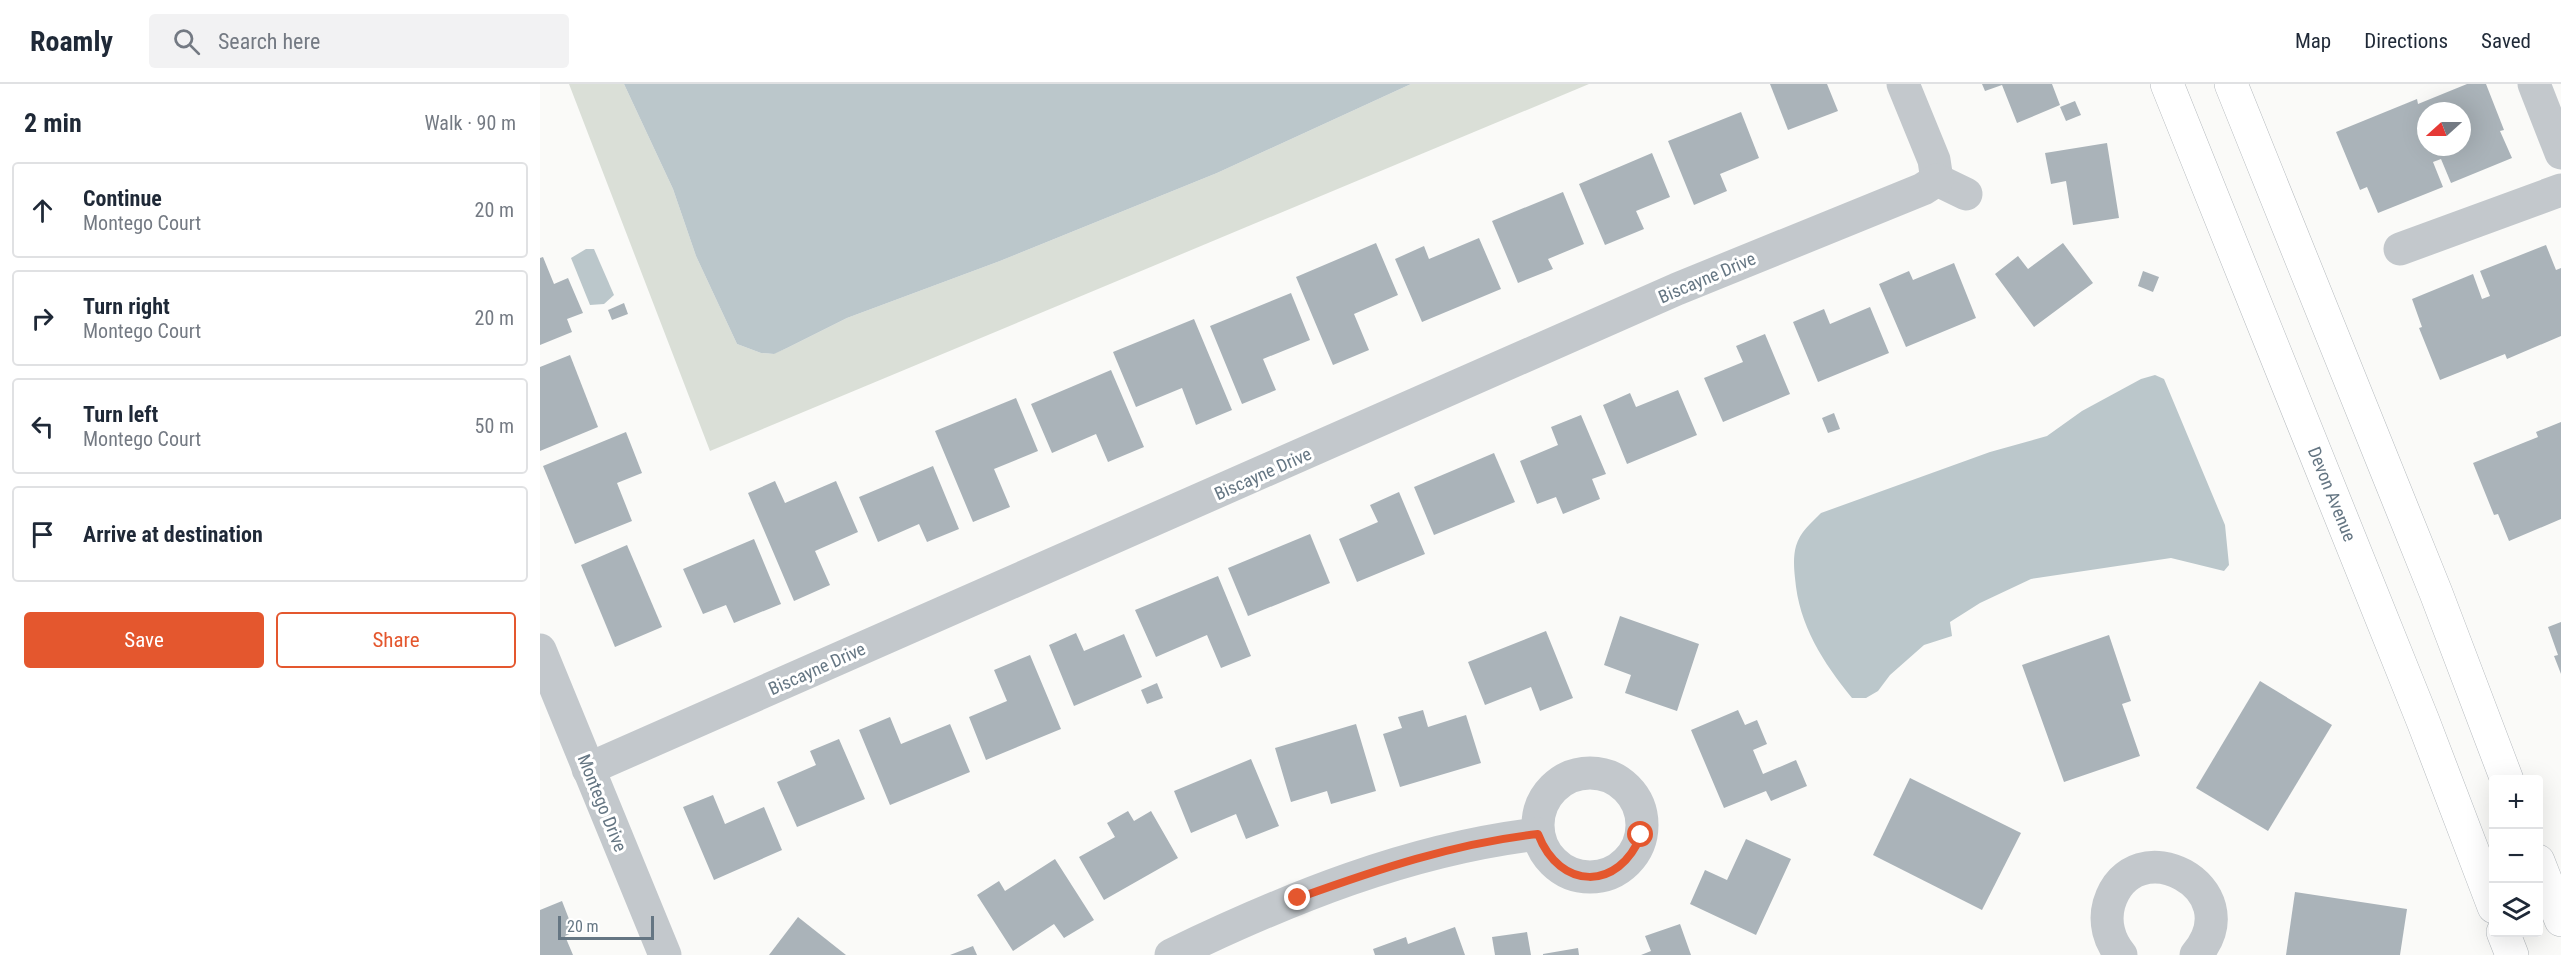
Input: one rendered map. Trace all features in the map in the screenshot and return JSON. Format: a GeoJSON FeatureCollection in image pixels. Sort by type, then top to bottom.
{"type":"FeatureCollection","features":[{"type":"Feature","properties":{"kind":"main road","name":"Devon Avenue"},"geometry":{"type":"LineString","coordinates":[[2167,84],[2423,721],[2489,896]]}},
{"type":"Feature","properties":{"kind":"main road"},"geometry":{"type":"LineString","coordinates":[[2231,84],[2436,593],[2505,775]]}},
{"type":"Feature","properties":{"kind":"main road"},"geometry":{"type":"LineString","coordinates":[[2543,874],[2561,920]]}},
{"type":"Feature","properties":{"kind":"main road"},"geometry":{"type":"LineString","coordinates":[[2505,937],[2512,955]]}},
{"type":"Feature","properties":{"kind":"street","name":"Biscayne Drive"},"geometry":{"type":"LineString","coordinates":[[588,770],[1677,289],[1923,189],[1951,187],[1934,160],[1903,84]]}},
{"type":"Feature","properties":{"kind":"street"},"geometry":{"type":"LineString","coordinates":[[2534,84],[2558,136]]}},
{"type":"Feature","properties":{"kind":"street"},"geometry":{"type":"LineString","coordinates":[[2400,249],[2561,190]]}},
{"type":"Feature","properties":{"kind":"street","name":"Montego Drive"},"geometry":{"type":"LineString","coordinates":[[540,650],[665,955]]}},
{"type":"Feature","properties":{"kind":"street"},"geometry":{"type":"LineString","coordinates":[[1171,955],[1298,898],[1373,871],[1497,839],[1538,834]]}},
{"type":"Feature","properties":{"kind":"street"},"geometry":{"type":"LineString","coordinates":[[2121,955],[2112,941],[2107,926],[2107,911],[2111,896],[2133,873],[2147,868],[2163,867],[2179,871],[2193,879],[2204,892],[2210,907],[2211,924],[2207,940],[2196,955]]}},
{"type":"Feature","properties":{"kind":"shaded area"},"geometry":{"type":"Polygon","coordinates":[[[569,84],[624,84],[673,189],[696,256],[737,344],[761,353],[773,354],[847,318],[1000,261],[1217,173],[1411,84],[1589,84],[710,451],[569,84]]]}},
{"type":"Feature","properties":{"kind":"shaded area"},"geometry":{"type":"Polygon","coordinates":[[[624,84],[1411,84],[1217,173],[1000,261],[847,318],[774,354],[761,353],[737,344],[696,256],[673,189],[624,84]]]}},
{"type":"Feature","properties":{"kind":"shaded area"},"geometry":{"type":"Polygon","coordinates":[[[586,249],[594,249],[614,295],[604,304],[590,305],[571,258],[586,249]]]}},
{"type":"Feature","properties":{"kind":"shaded area"},"geometry":{"type":"Polygon","coordinates":[[[2155,375],[2164,379],[2225,525],[2229,565],[2224,571],[2171,558],[2031,579],[1980,603],[1950,622],[1952,636],[1924,645],[1890,675],[1878,691],[1866,698],[1852,698],[1822,657],[1807,628],[1797,595],[1795,550],[1800,536],[1810,524],[1821,513],[1990,452],[2047,436],[2082,411],[2141,379],[2155,375]]]}},
{"type":"Feature","properties":{"kind":"building"},"geometry":{"type":"Polygon","coordinates":[[[1770,84],[1827,84],[1838,111],[1788,130],[1770,84]]]}},
{"type":"Feature","properties":{"kind":"building"},"geometry":{"type":"Polygon","coordinates":[[[1982,84],[2052,84],[2060,105],[2017,123],[2002,85],[1985,91],[1982,84]]]}},
{"type":"Feature","properties":{"kind":"building"},"geometry":{"type":"Polygon","coordinates":[[[2467,84],[2486,84],[2504,130],[2500,131],[2512,158],[2451,183],[2441,159],[2433,162],[2443,187],[2378,213],[2367,187],[2360,190],[2336,132],[2417,99],[2417,156],[2471,156],[2471,102],[2423,102],[2467,84]]]}},
{"type":"Feature","properties":{"kind":"building"},"geometry":{"type":"Polygon","coordinates":[[[2075,101],[2081,115],[2066,121],[2060,107],[2075,101]]]}},
{"type":"Feature","properties":{"kind":"building"},"geometry":{"type":"Polygon","coordinates":[[[1741,112],[1759,158],[1720,174],[1727,191],[1694,205],[1668,141],[1741,112]]]}},
{"type":"Feature","properties":{"kind":"building"},"geometry":{"type":"Polygon","coordinates":[[[2107,143],[2119,218],[2073,225],[2066,181],[2051,184],[2045,153],[2107,143]]]}},
{"type":"Feature","properties":{"kind":"building"},"geometry":{"type":"Polygon","coordinates":[[[1652,153],[1670,197],[1636,211],[1644,229],[1605,245],[1579,184],[1652,153]]]}},
{"type":"Feature","properties":{"kind":"building"},"geometry":{"type":"Polygon","coordinates":[[[1563,192],[1584,244],[1548,259],[1553,269],[1518,283],[1492,221],[1563,192]]]}},
{"type":"Feature","properties":{"kind":"building"},"geometry":{"type":"Polygon","coordinates":[[[1479,238],[1501,289],[1422,322],[1395,259],[1424,246],[1429,259],[1479,238]]]}},
{"type":"Feature","properties":{"kind":"building"},"geometry":{"type":"Polygon","coordinates":[[[1376,243],[1398,295],[1354,314],[1369,350],[1333,365],[1296,277],[1376,243]]]}},
{"type":"Feature","properties":{"kind":"building"},"geometry":{"type":"Polygon","coordinates":[[[2063,243],[2093,283],[2034,327],[1995,274],[2018,256],[2028,269],[2063,243]]]}},
{"type":"Feature","properties":{"kind":"building"},"geometry":{"type":"Polygon","coordinates":[[[2546,245],[2556,270],[2561,268],[2561,336],[2507,359],[2505,354],[2440,380],[2419,328],[2422,327],[2412,299],[2473,274],[2482,299],[2490,296],[2480,271],[2546,245]]]}},
{"type":"Feature","properties":{"kind":"building"},"geometry":{"type":"Polygon","coordinates":[[[543,257],[554,284],[568,278],[583,313],[567,319],[572,332],[540,345],[540,258],[543,257]]]}},
{"type":"Feature","properties":{"kind":"building"},"geometry":{"type":"Polygon","coordinates":[[[1954,263],[1976,318],[1906,347],[1879,284],[1909,271],[1913,280],[1954,263]]]}},
{"type":"Feature","properties":{"kind":"building"},"geometry":{"type":"Polygon","coordinates":[[[2143,271],[2159,277],[2153,292],[2138,286],[2143,271]]]}},
{"type":"Feature","properties":{"kind":"building"},"geometry":{"type":"Polygon","coordinates":[[[1291,293],[1310,340],[1263,359],[1276,390],[1242,404],[1210,326],[1291,293]]]}},
{"type":"Feature","properties":{"kind":"building"},"geometry":{"type":"Polygon","coordinates":[[[624,303],[628,314],[612,320],[608,310],[624,303]]]}},
{"type":"Feature","properties":{"kind":"building"},"geometry":{"type":"Polygon","coordinates":[[[1870,307],[1889,353],[1818,382],[1793,322],[1824,309],[1830,324],[1870,307]]]}},
{"type":"Feature","properties":{"kind":"building"},"geometry":{"type":"Polygon","coordinates":[[[1194,319],[1232,410],[1196,425],[1182,388],[1136,407],[1113,352],[1194,319]]]}},
{"type":"Feature","properties":{"kind":"building"},"geometry":{"type":"Polygon","coordinates":[[[1765,334],[1790,394],[1723,422],[1704,378],[1743,362],[1736,346],[1765,334]]]}},
{"type":"Feature","properties":{"kind":"building"},"geometry":{"type":"Polygon","coordinates":[[[570,355],[598,427],[540,451],[540,367],[570,355]]]}},
{"type":"Feature","properties":{"kind":"building"},"geometry":{"type":"Polygon","coordinates":[[[1111,370],[1144,447],[1108,462],[1096,434],[1052,453],[1031,404],[1111,370]]]}},
{"type":"Feature","properties":{"kind":"building"},"geometry":{"type":"Polygon","coordinates":[[[1678,390],[1697,435],[1627,464],[1603,405],[1630,393],[1636,407],[1678,390]]]}},
{"type":"Feature","properties":{"kind":"building"},"geometry":{"type":"Polygon","coordinates":[[[1016,398],[1038,451],[994,469],[1010,507],[973,522],[935,431],[1016,398]]]}},
{"type":"Feature","properties":{"kind":"building"},"geometry":{"type":"Polygon","coordinates":[[[1834,413],[1840,429],[1828,433],[1822,418],[1834,413]]]}},
{"type":"Feature","properties":{"kind":"building"},"geometry":{"type":"Polygon","coordinates":[[[1581,415],[1606,474],[1592,479],[1600,499],[1563,514],[1556,497],[1537,504],[1520,461],[1558,445],[1551,427],[1581,415]]]}},
{"type":"Feature","properties":{"kind":"building"},"geometry":{"type":"Polygon","coordinates":[[[2561,422],[2561,519],[2509,541],[2498,514],[2494,515],[2473,463],[2538,437],[2536,432],[2561,422]]]}},
{"type":"Feature","properties":{"kind":"building"},"geometry":{"type":"Polygon","coordinates":[[[626,432],[642,473],[617,483],[632,521],[575,544],[543,466],[626,432]]]}},
{"type":"Feature","properties":{"kind":"building"},"geometry":{"type":"Polygon","coordinates":[[[1494,453],[1515,502],[1434,535],[1414,487],[1494,453]]]}},
{"type":"Feature","properties":{"kind":"building"},"geometry":{"type":"Polygon","coordinates":[[[933,466],[959,529],[927,542],[919,524],[878,542],[859,497],[933,466]]]}},
{"type":"Feature","properties":{"kind":"building"},"geometry":{"type":"Polygon","coordinates":[[[775,481],[785,503],[836,481],[858,532],[815,551],[830,585],[794,601],[748,493],[775,481]]]}},
{"type":"Feature","properties":{"kind":"building"},"geometry":{"type":"Polygon","coordinates":[[[1399,492],[1425,554],[1357,582],[1339,539],[1378,522],[1370,505],[1399,492]]]}},
{"type":"Feature","properties":{"kind":"building"},"geometry":{"type":"Polygon","coordinates":[[[1310,534],[1330,583],[1248,616],[1228,568],[1310,534]]]}},
{"type":"Feature","properties":{"kind":"building"},"geometry":{"type":"Polygon","coordinates":[[[754,539],[781,604],[734,623],[726,605],[703,614],[683,569],[754,539]]]}},
{"type":"Feature","properties":{"kind":"building"},"geometry":{"type":"Polygon","coordinates":[[[627,545],[662,627],[615,647],[581,565],[627,545]]]}},
{"type":"Feature","properties":{"kind":"building"},"geometry":{"type":"Polygon","coordinates":[[[1218,576],[1251,656],[1221,668],[1207,635],[1156,657],[1135,610],[1218,576]]]}},
{"type":"Feature","properties":{"kind":"building"},"geometry":{"type":"Polygon","coordinates":[[[1620,616],[1699,644],[1677,711],[1625,693],[1631,675],[1604,665],[1620,616]]]}},
{"type":"Feature","properties":{"kind":"building"},"geometry":{"type":"Polygon","coordinates":[[[2561,622],[2561,674],[2554,656],[2558,655],[2548,627],[2561,622]]]}},
{"type":"Feature","properties":{"kind":"building"},"geometry":{"type":"Polygon","coordinates":[[[1546,631],[1573,698],[1540,711],[1531,687],[1485,705],[1468,662],[1546,631]]]}},
{"type":"Feature","properties":{"kind":"building"},"geometry":{"type":"Polygon","coordinates":[[[1076,633],[1084,651],[1124,634],[1142,677],[1074,706],[1049,645],[1076,633]]]}},
{"type":"Feature","properties":{"kind":"building"},"geometry":{"type":"Polygon","coordinates":[[[2109,635],[2131,701],[2122,704],[2140,756],[2064,782],[2022,665],[2109,635]]]}},
{"type":"Feature","properties":{"kind":"building"},"geometry":{"type":"Polygon","coordinates":[[[1030,655],[1061,729],[986,760],[969,717],[1007,701],[994,670],[1030,655]]]}},
{"type":"Feature","properties":{"kind":"building"},"geometry":{"type":"Polygon","coordinates":[[[2260,681],[2332,725],[2268,831],[2196,788],[2260,681]]]}},
{"type":"Feature","properties":{"kind":"building"},"geometry":{"type":"Polygon","coordinates":[[[1157,683],[1163,698],[1147,704],[1141,690],[1157,683]]]}},
{"type":"Feature","properties":{"kind":"building"},"geometry":{"type":"Polygon","coordinates":[[[1423,710],[1428,727],[1466,715],[1481,763],[1400,787],[1383,734],[1402,728],[1398,717],[1423,710]]]}},
{"type":"Feature","properties":{"kind":"building"},"geometry":{"type":"Polygon","coordinates":[[[1738,710],[1745,725],[1757,720],[1767,744],[1753,750],[1763,774],[1796,760],[1807,786],[1771,801],[1766,791],[1724,808],[1691,730],[1738,710]]]}},
{"type":"Feature","properties":{"kind":"building"},"geometry":{"type":"Polygon","coordinates":[[[890,717],[901,744],[950,724],[970,772],[890,805],[859,730],[890,717]]]}},
{"type":"Feature","properties":{"kind":"building"},"geometry":{"type":"Polygon","coordinates":[[[1356,724],[1376,791],[1331,804],[1327,791],[1291,802],[1275,748],[1356,724]]]}},
{"type":"Feature","properties":{"kind":"building"},"geometry":{"type":"Polygon","coordinates":[[[839,739],[865,799],[797,827],[777,782],[816,765],[810,751],[839,739]]]}},
{"type":"Feature","properties":{"kind":"building"},"geometry":{"type":"Polygon","coordinates":[[[1251,759],[1279,826],[1246,839],[1236,814],[1191,833],[1174,791],[1251,759]]]}},
{"type":"Feature","properties":{"kind":"building"},"geometry":{"type":"Polygon","coordinates":[[[1910,778],[2021,833],[1982,910],[1873,855],[1910,778]]]}},
{"type":"Feature","properties":{"kind":"building"},"geometry":{"type":"Polygon","coordinates":[[[713,795],[725,824],[764,807],[782,850],[714,880],[683,807],[713,795]]]}},
{"type":"Feature","properties":{"kind":"building"},"geometry":{"type":"Polygon","coordinates":[[[1128,811],[1134,821],[1151,811],[1178,858],[1104,900],[1079,857],[1115,837],[1107,823],[1128,811]]]}},
{"type":"Feature","properties":{"kind":"building"},"geometry":{"type":"Polygon","coordinates":[[[1746,839],[1791,859],[1756,935],[1690,904],[1705,870],[1727,880],[1746,839]]]}},
{"type":"Feature","properties":{"kind":"building"},"geometry":{"type":"Polygon","coordinates":[[[1055,859],[1094,920],[1064,938],[1054,924],[1013,951],[977,895],[999,881],[1005,891],[1055,859]]]}},
{"type":"Feature","properties":{"kind":"building"},"geometry":{"type":"Polygon","coordinates":[[[2295,892],[2407,909],[2400,955],[2286,955],[2295,892]]]}},
{"type":"Feature","properties":{"kind":"building"},"geometry":{"type":"Polygon","coordinates":[[[562,901],[574,932],[565,936],[573,955],[540,955],[540,910],[562,901]]]}},
{"type":"Feature","properties":{"kind":"building"},"geometry":{"type":"Polygon","coordinates":[[[798,917],[846,955],[769,955],[798,917]]]}},
{"type":"Feature","properties":{"kind":"building"},"geometry":{"type":"Polygon","coordinates":[[[1680,924],[1691,955],[1641,955],[1651,951],[1645,936],[1680,924]]]}},
{"type":"Feature","properties":{"kind":"building"},"geometry":{"type":"Polygon","coordinates":[[[1455,927],[1465,955],[1375,955],[1373,949],[1406,937],[1408,944],[1455,927]]]}},
{"type":"Feature","properties":{"kind":"building"},"geometry":{"type":"Polygon","coordinates":[[[1527,932],[1531,955],[1495,955],[1492,937],[1527,932]]]}},
{"type":"Feature","properties":{"kind":"building"},"geometry":{"type":"Polygon","coordinates":[[[973,946],[977,955],[950,955],[973,946]]]}},
{"type":"Feature","properties":{"kind":"building"},"geometry":{"type":"Polygon","coordinates":[[[1578,948],[1579,955],[1543,955],[1543,954],[1578,948]]]}},
{"type":"Feature","properties":{"kind":"route"},"geometry":{"type":"LineString","coordinates":[[1298,898],[1373,871],[1443,852],[1497,839],[1538,834],[1544,851],[1557,865],[1572,874],[1590,878],[1607,874],[1623,866],[1635,852],[1641,835]]}}]}
